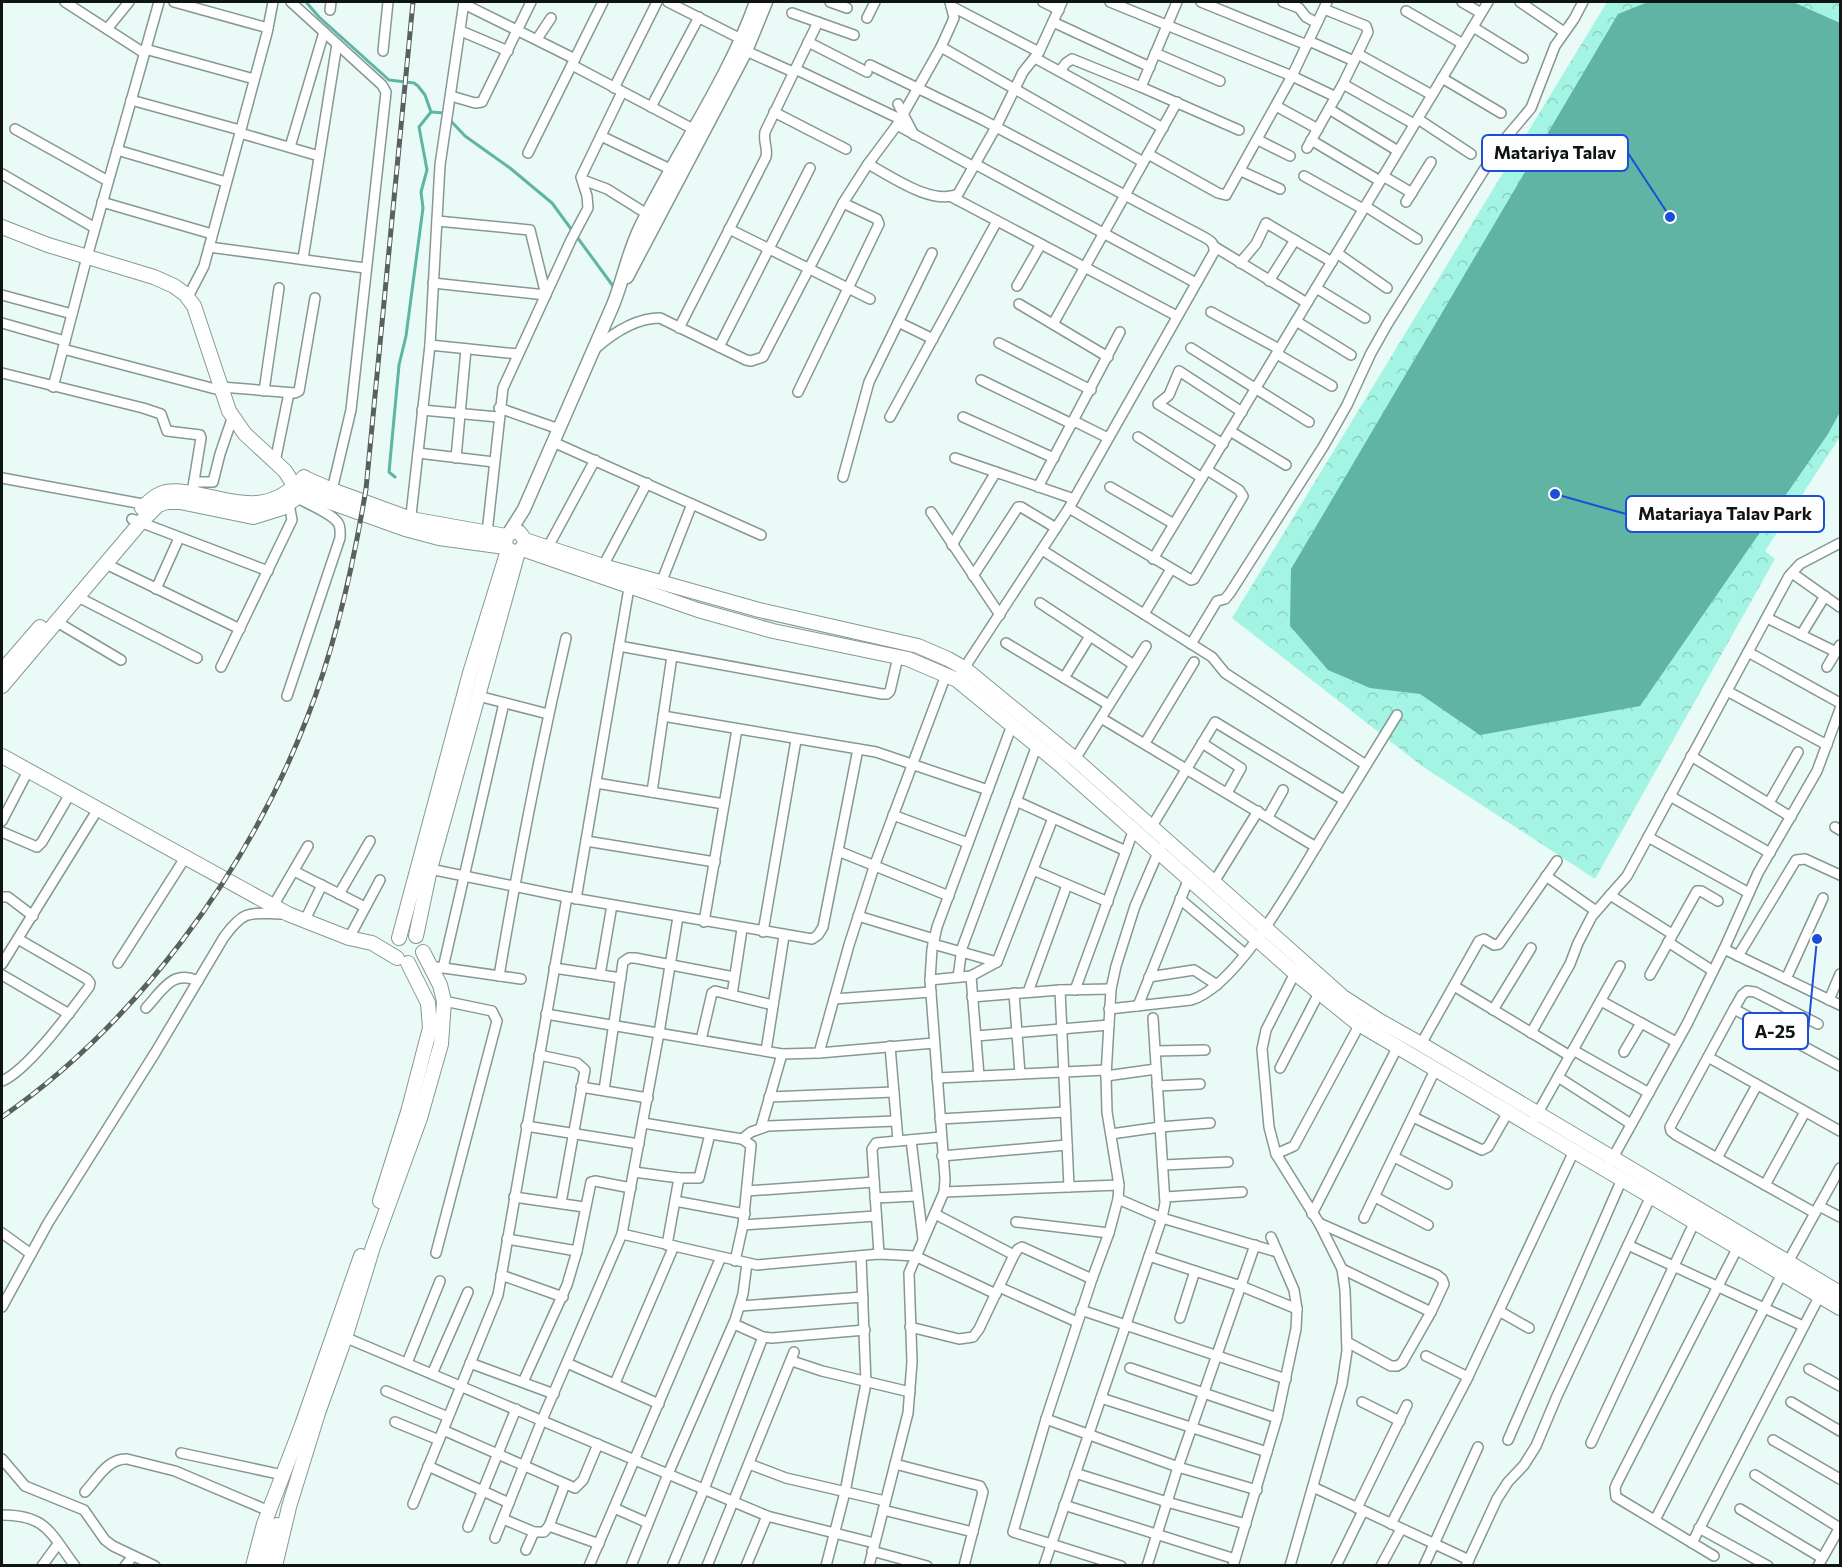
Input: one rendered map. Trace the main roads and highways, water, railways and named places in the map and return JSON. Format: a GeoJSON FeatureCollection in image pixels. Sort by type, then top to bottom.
{"type":"FeatureCollection","features":[{"type":"Feature","properties":{"kind":"main road"},"geometry":{"type":"LineString","coordinates":[[2,227],[48,245],[154,277],[174,286],[188,297],[194,306],[233,416],[245,434],[280,466],[299,490],[410,524],[487,533],[630,580],[662,583],[796,620],[918,646],[948,659],[956,674],[1134,829],[1162,844],[1214,882],[1262,934]]}},
{"type":"Feature","properties":{"kind":"main road"},"geometry":{"type":"LineString","coordinates":[[2,671],[150,506],[154,497],[168,491],[193,488],[254,504],[269,502],[299,490],[332,490],[439,538],[548,547],[603,566],[698,610],[773,631],[898,657],[956,674],[1075,759],[1152,826],[1162,844],[1189,878],[1262,934],[1298,966],[1343,997],[1397,1048],[1574,1151],[1609,1163],[1622,1179],[1738,1247],[1840,1293]]}},
{"type":"Feature","properties":{"kind":"main road"},"geometry":{"type":"LineString","coordinates":[[150,506],[166,502],[180,502],[252,517],[269,513],[299,490]]}},
{"type":"Feature","properties":{"kind":"main road"},"geometry":{"type":"LineString","coordinates":[[2,686],[106,564],[137,520]]}},
{"type":"Feature","properties":{"kind":"main road"},"geometry":{"type":"LineString","coordinates":[[416,936],[430,869],[478,696],[515,543]]}},
{"type":"Feature","properties":{"kind":"main road"},"geometry":{"type":"LineString","coordinates":[[275,1566],[293,1494],[393,1166],[430,1028],[428,1003],[394,950],[470,673],[515,543]]}},
{"type":"Feature","properties":{"kind":"main road"},"geometry":{"type":"LineString","coordinates":[[2,756],[304,922],[349,938],[372,943],[403,961],[418,960],[423,952]]}},
{"type":"Feature","properties":{"kind":"main road"},"geometry":{"type":"LineString","coordinates":[[253,1566],[258,1544],[278,1488],[340,1335],[420,1118],[441,1044],[444,1001],[437,967],[423,952],[422,943],[416,936],[407,934],[398,939],[372,943]]}},
{"type":"Feature","properties":{"kind":"main road"},"geometry":{"type":"LineString","coordinates":[[1298,966],[1319,993],[1363,1018],[1421,1044],[1538,1113],[1609,1163],[1785,1268],[1840,1308]]}},
{"type":"Feature","properties":{"kind":"main road"},"geometry":{"type":"LineString","coordinates":[[275,1528],[278,1488]]}},
{"type":"Feature","properties":{"kind":"main road"},"geometry":{"type":"LineString","coordinates":[[263,1566],[275,1528],[293,1494]]}},
{"type":"Feature","properties":{"kind":"waterway"},"geometry":{"type":"LineString","coordinates":[[306,2],[319,17],[389,80],[414,83],[418,86],[425,95],[431,112],[419,127],[427,170],[421,192],[423,208],[406,336],[399,365],[389,472],[395,477]]}},
{"type":"Feature","properties":{"kind":"waterway"},"geometry":{"type":"LineString","coordinates":[[432,112],[445,115]]}},
{"type":"Feature","properties":{"kind":"waterway"},"geometry":{"type":"LineString","coordinates":[[450,120],[465,136],[510,168],[552,203],[613,286]]}},
{"type":"Feature","properties":{"kind":"railway"},"geometry":{"type":"LineString","coordinates":[[2,1117],[51,1079],[98,1037],[142,990],[183,940],[220,887],[253,832],[282,775],[307,718],[327,662],[342,605],[366,489],[413,2]]}},
{"type":"Feature","properties":{"kind":"place","name":"Matariya Talav"},"geometry":{"type":"Point","coordinates":[1670,217]}},
{"type":"Feature","properties":{"kind":"place","name":"Matariaya Talav Park"},"geometry":{"type":"Point","coordinates":[1555,494]}},
{"type":"Feature","properties":{"kind":"place","name":"A-25"},"geometry":{"type":"Point","coordinates":[1817,939]}}]}
